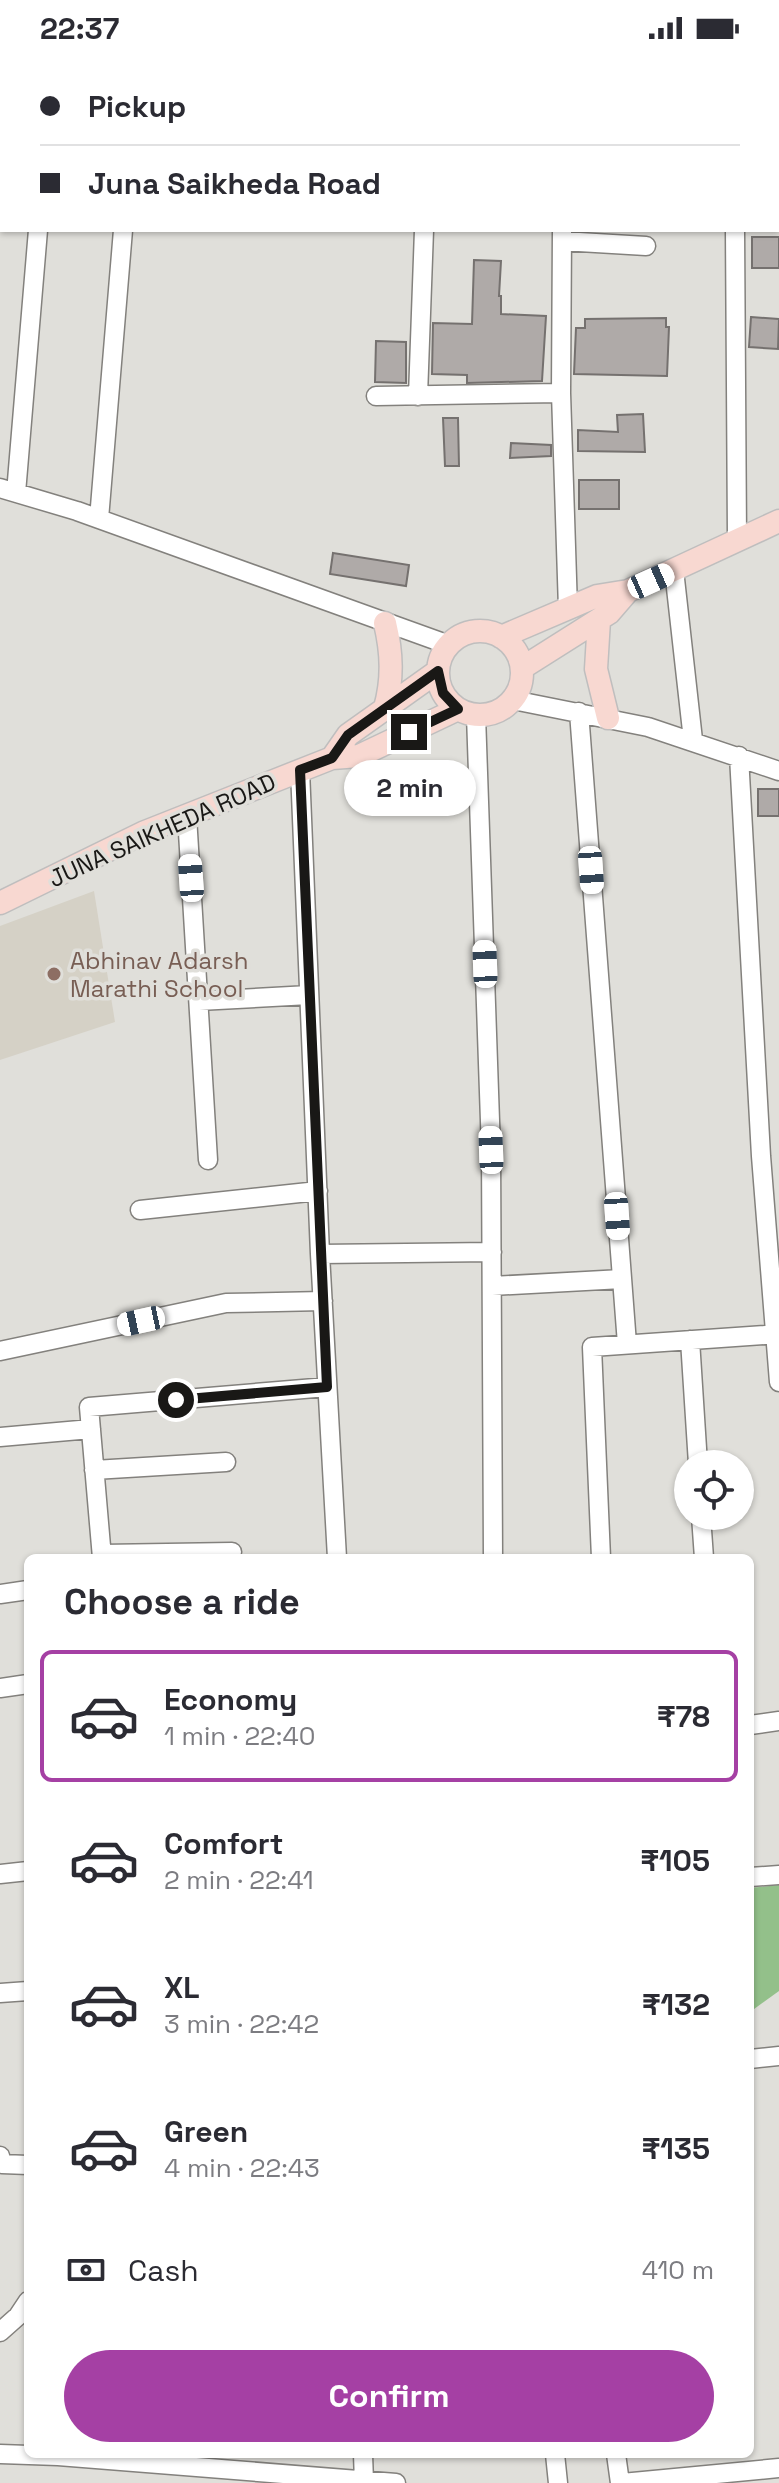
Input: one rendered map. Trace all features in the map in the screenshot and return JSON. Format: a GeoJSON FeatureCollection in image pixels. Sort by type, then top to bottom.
{"type":"FeatureCollection","features":[{"type":"Feature","properties":{"kind":"main road"},"geometry":{"type":"LineString","coordinates":[[501,637],[597,596],[628,591],[779,521]]}},
{"type":"Feature","properties":{"kind":"main road"},"geometry":{"type":"LineString","coordinates":[[522,668],[609,613],[628,591]]}},
{"type":"Feature","properties":{"kind":"main road"},"geometry":{"type":"LineString","coordinates":[[599,620],[596,669],[608,718]]}},
{"type":"Feature","properties":{"kind":"main road"},"geometry":{"type":"LineString","coordinates":[[385,623],[391,660],[390,691],[385,708]]}},
{"type":"Feature","properties":{"kind":"main road"},"geometry":{"type":"LineString","coordinates":[[474,632],[488,632],[501,637],[518,655],[522,668],[519,690],[513,700],[503,709],[490,714],[467,712],[443,693],[438,671],[441,657],[449,645],[460,636],[474,632]]}},
{"type":"Feature","properties":{"kind":"main road"},"geometry":{"type":"LineString","coordinates":[[332,758],[348,735],[438,671]]}},
{"type":"Feature","properties":{"kind":"main road","name":"JUNA SAIKHEDA ROAD"},"geometry":{"type":"LineString","coordinates":[[0,903],[145,832],[332,758],[359,756],[467,712]]}},
{"type":"Feature","properties":{"kind":"street"},"geometry":{"type":"LineString","coordinates":[[38,232],[8,491],[99,519],[449,645]]}},
{"type":"Feature","properties":{"kind":"street"},"geometry":{"type":"LineString","coordinates":[[99,519],[123,232]]}},
{"type":"Feature","properties":{"kind":"street"},"geometry":{"type":"LineString","coordinates":[[418,396],[424,232]]}},
{"type":"Feature","properties":{"kind":"street"},"geometry":{"type":"LineString","coordinates":[[735,232],[737,539]]}},
{"type":"Feature","properties":{"kind":"street"},"geometry":{"type":"LineString","coordinates":[[568,609],[561,393],[562,236],[646,246]]}},
{"type":"Feature","properties":{"kind":"street"},"geometry":{"type":"LineString","coordinates":[[376,396],[561,393]]}},
{"type":"Feature","properties":{"kind":"street"},"geometry":{"type":"LineString","coordinates":[[674,570],[693,740]]}},
{"type":"Feature","properties":{"kind":"street"},"geometry":{"type":"LineString","coordinates":[[513,700],[608,718],[693,740],[779,771]]}},
{"type":"Feature","properties":{"kind":"street"},"geometry":{"type":"LineString","coordinates":[[467,712],[491,1134],[493,1554]]}},
{"type":"Feature","properties":{"kind":"street"},"geometry":{"type":"LineString","coordinates":[[579,712],[627,1344]]}},
{"type":"Feature","properties":{"kind":"street"},"geometry":{"type":"LineString","coordinates":[[739,756],[760,1141],[779,1382]]}},
{"type":"Feature","properties":{"kind":"street"},"geometry":{"type":"LineString","coordinates":[[300,770],[320,1254],[337,1554]]}},
{"type":"Feature","properties":{"kind":"street"},"geometry":{"type":"LineString","coordinates":[[187,816],[208,1160]]}},
{"type":"Feature","properties":{"kind":"street"},"geometry":{"type":"LineString","coordinates":[[199,1001],[309,995]]}},
{"type":"Feature","properties":{"kind":"street"},"geometry":{"type":"LineString","coordinates":[[140,1210],[318,1191]]}},
{"type":"Feature","properties":{"kind":"street"},"geometry":{"type":"LineString","coordinates":[[320,1254],[492,1252]]}},
{"type":"Feature","properties":{"kind":"street"},"geometry":{"type":"LineString","coordinates":[[492,1286],[622,1279]]}},
{"type":"Feature","properties":{"kind":"street"},"geometry":{"type":"LineString","coordinates":[[0,1351],[226,1303],[323,1301]]}},
{"type":"Feature","properties":{"kind":"street"},"geometry":{"type":"LineString","coordinates":[[601,1554],[592,1347],[777,1334]]}},
{"type":"Feature","properties":{"kind":"street"},"geometry":{"type":"LineString","coordinates":[[690,1340],[697,1450]]}},
{"type":"Feature","properties":{"kind":"street"},"geometry":{"type":"LineString","coordinates":[[102,1554],[89,1407],[327,1387]]}},
{"type":"Feature","properties":{"kind":"street"},"geometry":{"type":"LineString","coordinates":[[0,1437],[91,1429]]}},
{"type":"Feature","properties":{"kind":"street"},"geometry":{"type":"LineString","coordinates":[[94,1470],[226,1462]]}},
{"type":"Feature","properties":{"kind":"street"},"geometry":{"type":"LineString","coordinates":[[702,1530],[704,1554]]}},
{"type":"Feature","properties":{"kind":"street"},"geometry":{"type":"LineString","coordinates":[[167,1554],[232,1552]]}},
{"type":"Feature","properties":{"kind":"street"},"geometry":{"type":"LineString","coordinates":[[0,1594],[24,1591]]}},
{"type":"Feature","properties":{"kind":"street"},"geometry":{"type":"LineString","coordinates":[[0,1688],[24,1685]]}},
{"type":"Feature","properties":{"kind":"street"},"geometry":{"type":"LineString","coordinates":[[754,1724],[779,1721]]}},
{"type":"Feature","properties":{"kind":"street"},"geometry":{"type":"LineString","coordinates":[[0,1874],[24,1871]]}},
{"type":"Feature","properties":{"kind":"street"},"geometry":{"type":"LineString","coordinates":[[754,1877],[779,1875]]}},
{"type":"Feature","properties":{"kind":"street"},"geometry":{"type":"LineString","coordinates":[[0,1993],[24,1991]]}},
{"type":"Feature","properties":{"kind":"street"},"geometry":{"type":"LineString","coordinates":[[754,2059],[779,2056]]}},
{"type":"Feature","properties":{"kind":"street"},"geometry":{"type":"LineString","coordinates":[[1,2162],[24,2165]]}},
{"type":"Feature","properties":{"kind":"street"},"geometry":{"type":"LineString","coordinates":[[0,2332],[24,2307]]}},
{"type":"Feature","properties":{"kind":"street"},"geometry":{"type":"LineString","coordinates":[[0,2454],[24,2455]]}},
{"type":"Feature","properties":{"kind":"street"},"geometry":{"type":"LineString","coordinates":[[121,2458],[181,2460],[364,2482],[396,2483]]}},
{"type":"Feature","properties":{"kind":"street"},"geometry":{"type":"LineString","coordinates":[[363,2458],[364,2482]]}},
{"type":"Feature","properties":{"kind":"street"},"geometry":{"type":"LineString","coordinates":[[555,2458],[558,2483]]}},
{"type":"Feature","properties":{"kind":"street"},"geometry":{"type":"LineString","coordinates":[[617,2458],[621,2483],[737,2478],[779,2468]]}},
{"type":"Feature","properties":{"kind":"street"},"geometry":{"type":"LineString","coordinates":[[734,2458],[737,2478]]}},
{"type":"Feature","properties":{"kind":"shaded area","name":"Abhinav Adarsh Marathi School"},"geometry":{"type":"Polygon","coordinates":[[[94,891],[115,1022],[0,1060],[0,926],[94,891]]]}},
{"type":"Feature","properties":{"kind":"green space"},"geometry":{"type":"Polygon","coordinates":[[[779,1885],[779,1991],[754,2009],[754,1888],[779,1885]]]}},
{"type":"Feature","properties":{"kind":"building"},"geometry":{"type":"Polygon","coordinates":[[[752,237],[779,237],[779,268],[752,268],[752,237]]]}},
{"type":"Feature","properties":{"kind":"building"},"geometry":{"type":"Polygon","coordinates":[[[474,260],[501,261],[501,314],[546,316],[542,381],[467,383],[467,375],[432,374],[433,323],[472,324],[474,260]]]}},
{"type":"Feature","properties":{"kind":"building"},"geometry":{"type":"Polygon","coordinates":[[[751,317],[779,319],[778,349],[749,347],[751,317]]]}},
{"type":"Feature","properties":{"kind":"building"},"geometry":{"type":"Polygon","coordinates":[[[666,318],[666,327],[669,327],[667,376],[574,374],[576,328],[585,328],[585,319],[666,318]]]}},
{"type":"Feature","properties":{"kind":"building"},"geometry":{"type":"Polygon","coordinates":[[[376,341],[406,342],[406,383],[375,382],[376,341]]]}},
{"type":"Feature","properties":{"kind":"building"},"geometry":{"type":"Polygon","coordinates":[[[643,414],[645,452],[578,451],[578,430],[618,432],[617,415],[643,414]]]}},
{"type":"Feature","properties":{"kind":"building"},"geometry":{"type":"Polygon","coordinates":[[[443,418],[458,418],[459,466],[445,466],[443,418]]]}},
{"type":"Feature","properties":{"kind":"building"},"geometry":{"type":"Polygon","coordinates":[[[511,443],[551,445],[551,456],[510,458],[511,443]]]}},
{"type":"Feature","properties":{"kind":"building"},"geometry":{"type":"Polygon","coordinates":[[[579,480],[619,480],[619,509],[579,509],[579,480]]]}},
{"type":"Feature","properties":{"kind":"building"},"geometry":{"type":"Polygon","coordinates":[[[333,553],[409,565],[406,586],[330,574],[333,553]]]}},
{"type":"Feature","properties":{"kind":"building"},"geometry":{"type":"Polygon","coordinates":[[[758,789],[779,789],[779,816],[758,816],[758,789]]]}},
{"type":"Feature","properties":{"kind":"place","name":"Abhinav Adarsh Marathi School"},"geometry":{"type":"Point","coordinates":[54,974]}},
{"type":"Feature","properties":{"kind":"route"},"geometry":{"type":"LineString","coordinates":[[176,1400],[327,1387],[300,770],[332,758],[348,735],[438,671],[443,693],[458,709],[409,732]]}}]}
